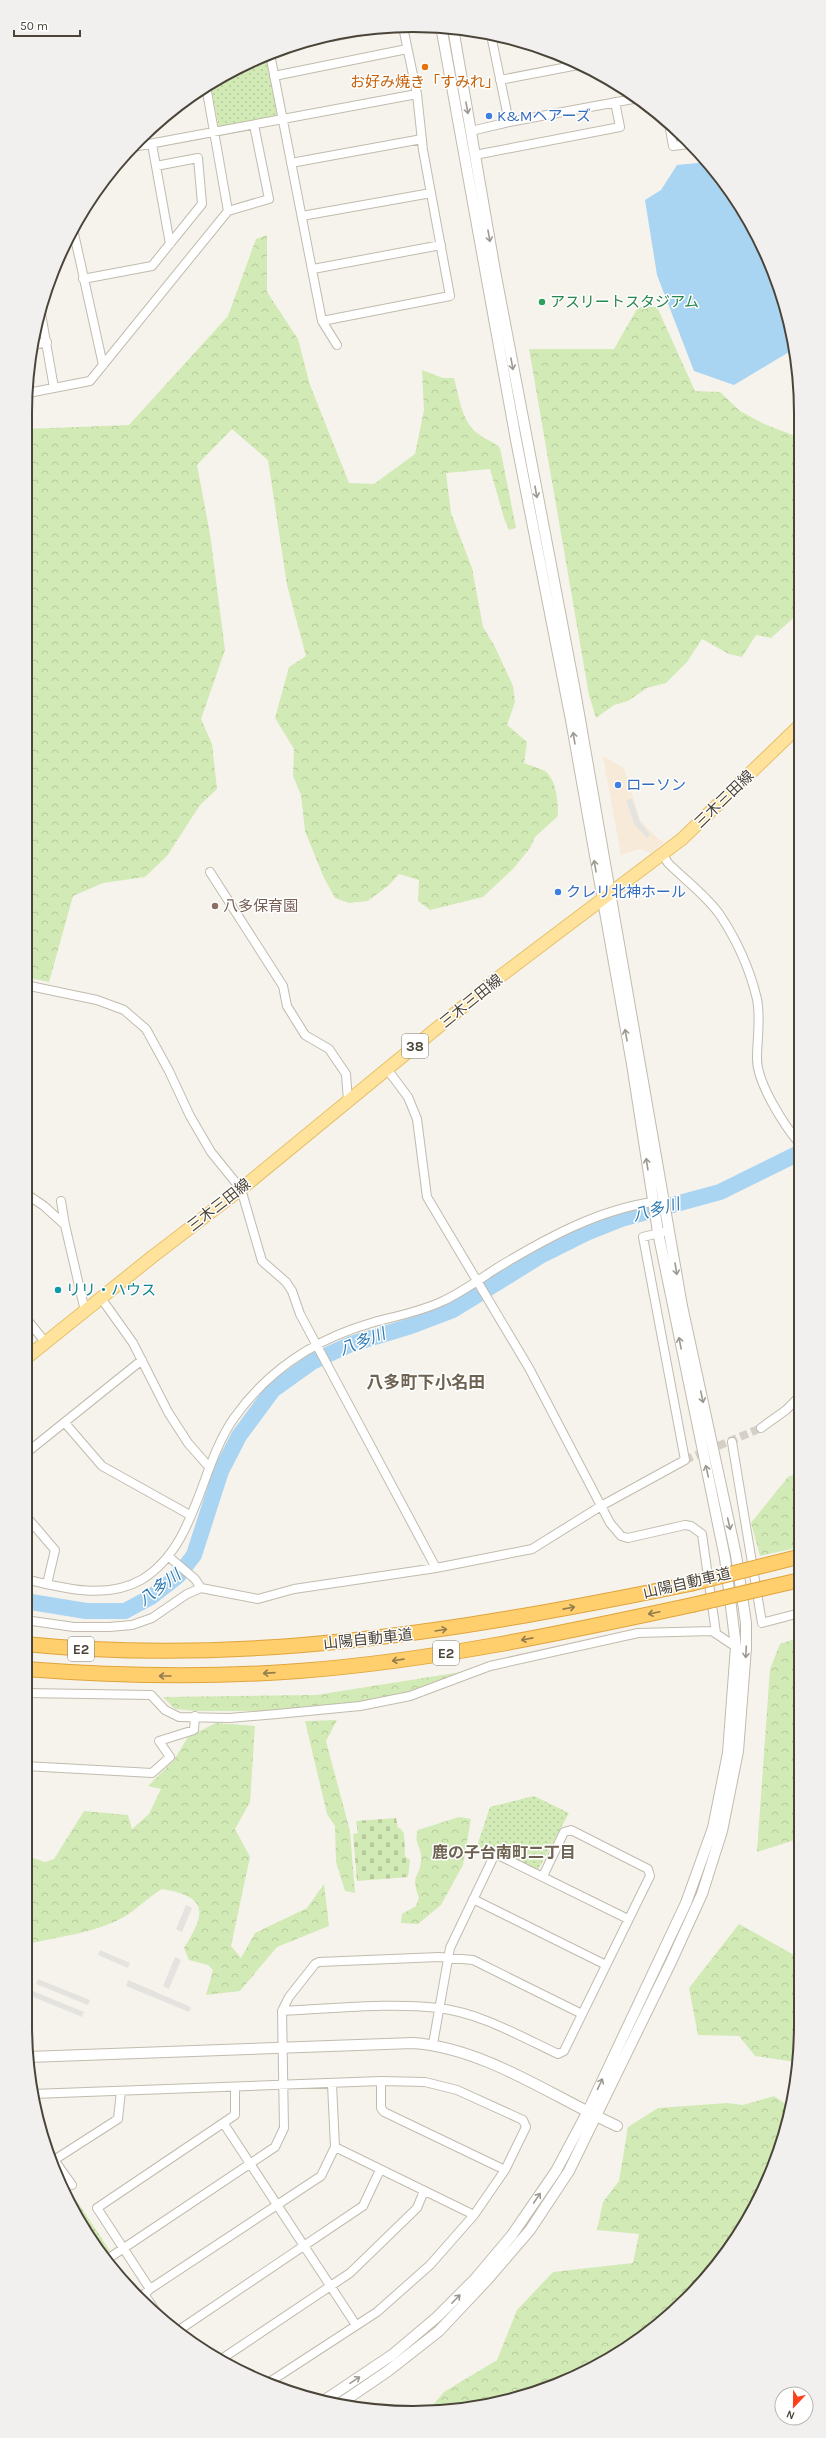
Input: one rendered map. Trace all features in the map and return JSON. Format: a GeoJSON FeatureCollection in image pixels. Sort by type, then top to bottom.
{"type":"FeatureCollection","features":[{"type":"Feature","properties":{"kind":"highway","name":"山陽自動車道"},"geometry":{"type":"LineString","coordinates":[[32,1645],[76,1649],[193,1652],[299,1646],[426,1632],[567,1609],[690,1584],[794,1558]]}},
{"type":"Feature","properties":{"kind":"highway","name":"山陽自動車道"},"geometry":{"type":"LineString","coordinates":[[32,1669],[134,1676],[196,1676],[300,1671],[430,1656],[574,1630],[794,1581]]}},
{"type":"Feature","properties":{"kind":"highway"},"geometry":{"type":"LineString","coordinates":[[32,1640],[136,1651]]}},
{"type":"Feature","properties":{"kind":"highway","name":"E2"},"geometry":{"type":"LineString","coordinates":[[32,1675],[134,1676]]}},
{"type":"Feature","properties":{"kind":"main road","name":"三木三田線"},"geometry":{"type":"LineString","coordinates":[[32,1354],[241,1189],[498,978],[663,855],[712,813],[794,731]]}},
{"type":"Feature","properties":{"kind":"street"},"geometry":{"type":"LineString","coordinates":[[322,321],[450,296],[422,139],[417,94],[404,32]]}},
{"type":"Feature","properties":{"kind":"street"},"geometry":{"type":"LineString","coordinates":[[330,2397],[392,2354],[437,2317],[475,2279],[512,2235],[552,2177],[592,2114],[702,1894],[722,1831],[738,1751],[746,1648],[746,1623],[736,1555],[682,1306],[665,1198],[605,898],[518,447],[442,33]]}},
{"type":"Feature","properties":{"kind":"street"},"geometry":{"type":"LineString","coordinates":[[345,2400],[388,2371],[439,2331],[487,2280],[530,2230],[570,2170],[592,2114],[686,1903],[713,1828],[728,1753],[736,1647],[725,1558],[658,1232],[605,898],[575,691],[544,540],[454,34]]}},
{"type":"Feature","properties":{"kind":"street"},"geometry":{"type":"LineString","coordinates":[[493,40],[509,122]]}},
{"type":"Feature","properties":{"kind":"street"},"geometry":{"type":"LineString","coordinates":[[274,76],[408,49]]}},
{"type":"Feature","properties":{"kind":"street"},"geometry":{"type":"LineString","coordinates":[[271,60],[322,321],[337,346]]}},
{"type":"Feature","properties":{"kind":"street"},"geometry":{"type":"LineString","coordinates":[[500,80],[571,66]]}},
{"type":"Feature","properties":{"kind":"street"},"geometry":{"type":"LineString","coordinates":[[207,92],[228,211]]}},
{"type":"Feature","properties":{"kind":"street"},"geometry":{"type":"LineString","coordinates":[[143,145],[417,94]]}},
{"type":"Feature","properties":{"kind":"street"},"geometry":{"type":"LineString","coordinates":[[471,131],[509,122],[629,99]]}},
{"type":"Feature","properties":{"kind":"street"},"geometry":{"type":"LineString","coordinates":[[475,155],[620,127],[615,102]]}},
{"type":"Feature","properties":{"kind":"street"},"geometry":{"type":"LineString","coordinates":[[33,392],[90,381],[228,211],[269,199],[254,125]]}},
{"type":"Feature","properties":{"kind":"street"},"geometry":{"type":"LineString","coordinates":[[671,133],[673,146],[683,145]]}},
{"type":"Feature","properties":{"kind":"street"},"geometry":{"type":"LineString","coordinates":[[292,162],[422,139]]}},
{"type":"Feature","properties":{"kind":"street"},"geometry":{"type":"LineString","coordinates":[[152,144],[170,244]]}},
{"type":"Feature","properties":{"kind":"street"},"geometry":{"type":"LineString","coordinates":[[84,279],[152,266],[202,204],[198,158],[156,166]]}},
{"type":"Feature","properties":{"kind":"street"},"geometry":{"type":"LineString","coordinates":[[302,216],[431,193]]}},
{"type":"Feature","properties":{"kind":"street"},"geometry":{"type":"LineString","coordinates":[[75,240],[103,365]]}},
{"type":"Feature","properties":{"kind":"street"},"geometry":{"type":"LineString","coordinates":[[313,269],[440,245]]}},
{"type":"Feature","properties":{"kind":"street"},"geometry":{"type":"LineString","coordinates":[[43,322],[54,388]]}},
{"type":"Feature","properties":{"kind":"street"},"geometry":{"type":"LineString","coordinates":[[38,344],[47,342]]}},
{"type":"Feature","properties":{"kind":"street"},"geometry":{"type":"LineString","coordinates":[[663,855],[719,914],[747,968],[760,1018],[757,1061],[761,1077],[767,1092],[794,1135]]}},
{"type":"Feature","properties":{"kind":"street"},"geometry":{"type":"LineString","coordinates":[[210,872],[283,986],[287,1006],[305,1035],[328,1049],[346,1074],[348,1101]]}},
{"type":"Feature","properties":{"kind":"street"},"geometry":{"type":"LineString","coordinates":[[32,986],[97,1000],[124,1010],[146,1029],[169,1071],[190,1116],[212,1152],[241,1189],[262,1261],[286,1282],[292,1291],[300,1314],[317,1343],[331,1373],[436,1568]]}},
{"type":"Feature","properties":{"kind":"street"},"geometry":{"type":"LineString","coordinates":[[387,1069],[408,1097],[417,1119],[428,1197],[529,1368],[610,1523],[621,1536],[628,1538],[685,1525],[691,1526],[702,1534],[716,1633]]}},
{"type":"Feature","properties":{"kind":"street"},"geometry":{"type":"LineString","coordinates":[[32,1198],[48,1209],[65,1225]]}},
{"type":"Feature","properties":{"kind":"street"},"geometry":{"type":"LineString","coordinates":[[61,1202],[85,1311]]}},
{"type":"Feature","properties":{"kind":"street"},"geometry":{"type":"LineString","coordinates":[[32,1581],[78,1590],[118,1589],[140,1580],[158,1567],[183,1536],[209,1467],[224,1434],[255,1392],[290,1361],[317,1343],[372,1323],[421,1311],[444,1301],[569,1229],[622,1208],[653,1202]]}},
{"type":"Feature","properties":{"kind":"street"},"geometry":{"type":"LineString","coordinates":[[32,1621],[74,1627],[109,1627],[132,1625],[152,1618],[187,1594],[201,1588],[258,1600],[294,1589],[436,1568],[532,1549],[601,1506],[685,1460],[643,1237],[658,1232],[670,1231]]}},
{"type":"Feature","properties":{"kind":"street"},"geometry":{"type":"LineString","coordinates":[[101,1298],[133,1344],[168,1412],[188,1443],[209,1467]]}},
{"type":"Feature","properties":{"kind":"street"},"geometry":{"type":"LineString","coordinates":[[32,1326],[46,1343]]}},
{"type":"Feature","properties":{"kind":"street"},"geometry":{"type":"LineString","coordinates":[[32,1449],[142,1360]]}},
{"type":"Feature","properties":{"kind":"street"},"geometry":{"type":"LineString","coordinates":[[761,1428],[786,1410],[794,1402]]}},
{"type":"Feature","properties":{"kind":"street"},"geometry":{"type":"LineString","coordinates":[[65,1423],[102,1466],[190,1515]]}},
{"type":"Feature","properties":{"kind":"street"},"geometry":{"type":"LineString","coordinates":[[732,1442],[762,1623],[794,1615]]}},
{"type":"Feature","properties":{"kind":"street"},"geometry":{"type":"LineString","coordinates":[[32,1522],[55,1550],[48,1584]]}},
{"type":"Feature","properties":{"kind":"street"},"geometry":{"type":"LineString","coordinates":[[168,1556],[195,1578],[201,1588]]}},
{"type":"Feature","properties":{"kind":"street"},"geometry":{"type":"LineString","coordinates":[[32,1693],[151,1695],[165,1710],[179,1717],[195,1716],[229,1718],[360,1706],[410,1696],[490,1666],[638,1633],[712,1631],[736,1647]]}},
{"type":"Feature","properties":{"kind":"street"},"geometry":{"type":"LineString","coordinates":[[32,1766],[152,1773],[170,1757],[159,1742],[194,1730],[195,1716]]}},
{"type":"Feature","properties":{"kind":"street"},"geometry":{"type":"LineString","coordinates":[[282,2011],[400,2006],[439,2008],[506,2029],[558,2054],[564,2051],[650,1876],[648,1869],[571,1830],[564,1832],[543,1876]]}},
{"type":"Feature","properties":{"kind":"street"},"geometry":{"type":"LineString","coordinates":[[434,2044],[448,1957],[453,1938],[493,1858],[498,1855],[628,1919]]}},
{"type":"Feature","properties":{"kind":"street"},"geometry":{"type":"LineString","coordinates":[[473,1899],[606,1966]]}},
{"type":"Feature","properties":{"kind":"street"},"geometry":{"type":"LineString","coordinates":[[111,2257],[275,2147],[281,2138],[284,2128],[282,2011],[289,1997],[315,1964],[319,1962],[448,1957],[472,1960],[582,2014]]}},
{"type":"Feature","properties":{"kind":"street"},"geometry":{"type":"LineString","coordinates":[[34,2057],[413,2043],[434,2044],[467,2054],[617,2126]]}},
{"type":"Feature","properties":{"kind":"street"},"geometry":{"type":"LineString","coordinates":[[381,2081],[381,2108],[384,2112],[505,2170]]}},
{"type":"Feature","properties":{"kind":"street"},"geometry":{"type":"LineString","coordinates":[[38,2094],[235,2088],[381,2081],[425,2082],[456,2090],[523,2120],[526,2128],[505,2170],[474,2215],[430,2265],[377,2312],[273,2379]]}},
{"type":"Feature","properties":{"kind":"street"},"geometry":{"type":"LineString","coordinates":[[235,2088],[235,2114],[224,2124],[97,2208],[124,2248],[145,2294],[321,2176],[335,2147],[332,2084]]}},
{"type":"Feature","properties":{"kind":"street"},"geometry":{"type":"LineString","coordinates":[[56,2158],[118,2120],[121,2091]]}},
{"type":"Feature","properties":{"kind":"street"},"geometry":{"type":"LineString","coordinates":[[224,2124],[356,2325]]}},
{"type":"Feature","properties":{"kind":"street"},"geometry":{"type":"LineString","coordinates":[[335,2147],[474,2215]]}},
{"type":"Feature","properties":{"kind":"street"},"geometry":{"type":"LineString","coordinates":[[184,2329],[363,2206],[380,2170]]}},
{"type":"Feature","properties":{"kind":"street"},"geometry":{"type":"LineString","coordinates":[[62,2174],[72,2186]]}},
{"type":"Feature","properties":{"kind":"street"},"geometry":{"type":"LineString","coordinates":[[225,2357],[350,2273],[417,2208],[424,2191]]}},
{"type":"Feature","properties":{"kind":"shaded area"},"geometry":{"type":"Polygon","coordinates":[[[603,756],[624,768],[640,820],[658,839],[664,842],[651,853],[639,849],[621,855],[603,756]]]}},
{"type":"Feature","properties":{"kind":"shaded area"},"geometry":{"type":"Polygon","coordinates":[[[632,799],[640,822],[650,834],[647,838],[635,825],[626,800],[632,799]]]}},
{"type":"Feature","properties":{"kind":"shaded area"},"geometry":{"type":"Polygon","coordinates":[[[186,1905],[192,1908],[182,1932],[176,1929],[186,1905]]]}},
{"type":"Feature","properties":{"kind":"shaded area"},"geometry":{"type":"Polygon","coordinates":[[[100,1950],[130,1963],[128,1968],[98,1955],[100,1950]]]}},
{"type":"Feature","properties":{"kind":"shaded area"},"geometry":{"type":"Polygon","coordinates":[[[175,1957],[181,1960],[169,1989],[163,1986],[175,1957]]]}},
{"type":"Feature","properties":{"kind":"shaded area"},"geometry":{"type":"Polygon","coordinates":[[[38,1979],[90,2000],[88,2005],[36,1984],[38,1979]]]}},
{"type":"Feature","properties":{"kind":"shaded area"},"geometry":{"type":"Polygon","coordinates":[[[128,1980],[191,2007],[189,2012],[126,1986],[128,1980]]]}},
{"type":"Feature","properties":{"kind":"shaded area"},"geometry":{"type":"Polygon","coordinates":[[[33,1991],[84,2012],[82,2017],[32,1996],[33,1991]]]}},
{"type":"Feature","properties":{"kind":"green space"},"geometry":{"type":"Polygon","coordinates":[[[266,61],[277,114],[274,118],[219,128],[211,90],[244,71],[266,61]]]}},
{"type":"Feature","properties":{"kind":"green space"},"geometry":{"type":"Polygon","coordinates":[[[267,235],[267,292],[298,339],[310,385],[349,483],[374,484],[415,454],[424,410],[422,370],[443,378],[454,378],[461,407],[467,421],[477,433],[500,448],[516,528],[509,530],[504,518],[490,469],[446,473],[451,513],[472,568],[483,627],[494,645],[513,686],[515,702],[507,725],[527,742],[524,763],[545,771],[552,780],[556,792],[558,816],[535,837],[530,848],[513,869],[483,897],[430,910],[418,901],[419,880],[399,874],[389,885],[368,901],[349,903],[335,898],[324,878],[305,831],[301,795],[293,776],[294,749],[275,718],[289,667],[306,656],[287,585],[268,460],[232,429],[197,465],[210,534],[225,650],[201,719],[212,744],[217,789],[200,805],[167,856],[145,877],[103,883],[73,896],[49,982],[32,978],[32,429],[129,425],[228,316],[256,239],[267,235]]]}},
{"type":"Feature","properties":{"kind":"green space"},"geometry":{"type":"Polygon","coordinates":[[[638,307],[657,307],[695,391],[720,392],[740,411],[764,424],[794,435],[794,618],[771,638],[756,635],[742,657],[729,654],[702,639],[687,662],[666,683],[647,688],[628,701],[614,705],[596,718],[589,695],[529,349],[614,349],[638,307]]]}},
{"type":"Feature","properties":{"kind":"green space"},"geometry":{"type":"Polygon","coordinates":[[[794,1474],[794,1548],[760,1556],[751,1523],[788,1477],[794,1474]]]}},
{"type":"Feature","properties":{"kind":"green space"},"geometry":{"type":"Polygon","coordinates":[[[794,1639],[794,1840],[757,1852],[770,1669],[780,1644],[794,1639]]]}},
{"type":"Feature","properties":{"kind":"green space"},"geometry":{"type":"Polygon","coordinates":[[[480,1669],[402,1696],[295,1711],[196,1711],[175,1709],[163,1697],[316,1695],[480,1669]]]}},
{"type":"Feature","properties":{"kind":"green space"},"geometry":{"type":"Polygon","coordinates":[[[337,1720],[326,1741],[350,1831],[355,1893],[345,1891],[336,1862],[335,1826],[327,1814],[305,1721],[337,1720]]]}},
{"type":"Feature","properties":{"kind":"green space"},"geometry":{"type":"Polygon","coordinates":[[[216,1723],[255,1726],[250,1802],[235,1829],[250,1857],[231,1946],[241,1958],[255,1933],[307,1908],[324,1884],[329,1926],[277,1947],[240,1991],[206,1995],[213,1970],[208,1965],[189,1960],[184,1948],[196,1925],[199,1916],[199,1908],[195,1902],[177,1892],[162,1889],[127,1915],[105,1926],[81,1933],[32,1943],[32,1858],[45,1862],[54,1859],[84,1811],[128,1815],[132,1829],[149,1814],[161,1789],[148,1786],[174,1760],[188,1737],[216,1723]]]}},
{"type":"Feature","properties":{"kind":"green space"},"geometry":{"type":"Polygon","coordinates":[[[534,1796],[569,1813],[538,1870],[493,1848],[490,1851],[477,1846],[490,1807],[534,1796]]]}},
{"type":"Feature","properties":{"kind":"green space"},"geometry":{"type":"Polygon","coordinates":[[[459,1817],[471,1819],[463,1865],[441,1905],[418,1924],[401,1923],[402,1914],[416,1906],[419,1898],[415,1884],[421,1860],[416,1839],[418,1830],[459,1817]]]}},
{"type":"Feature","properties":{"kind":"green space"},"geometry":{"type":"Polygon","coordinates":[[[396,1818],[398,1828],[400,1828],[404,1833],[405,1856],[410,1860],[408,1877],[357,1881],[353,1834],[358,1833],[356,1821],[396,1818]]]}},
{"type":"Feature","properties":{"kind":"green space"},"geometry":{"type":"Polygon","coordinates":[[[739,1924],[794,1955],[794,2025],[792,2061],[755,2056],[739,2036],[698,2035],[689,1988],[739,1924]]]}},
{"type":"Feature","properties":{"kind":"green space"},"geometry":{"type":"Polygon","coordinates":[[[774,2096],[786,2104],[774,2147],[765,2171],[743,2216],[715,2257],[682,2294],[645,2327],[625,2342],[582,2367],[535,2386],[512,2393],[463,2403],[433,2405],[444,2392],[497,2360],[517,2310],[553,2272],[633,2263],[639,2234],[597,2230],[603,2202],[619,2181],[628,2127],[658,2108],[727,2103],[743,2105],[774,2096]]]}},
{"type":"Feature","properties":{"kind":"green space"},"geometry":{"type":"Polygon","coordinates":[[[70,2192],[110,2251],[108,2252],[96,2237],[70,2192]]]}},
{"type":"Feature","properties":{"kind":"water"},"geometry":{"type":"Polygon","coordinates":[[[700,163],[730,201],[755,244],[774,291],[781,314],[789,352],[734,385],[694,371],[657,275],[645,200],[661,190],[677,165],[700,163]]]}},
{"type":"Feature","properties":{"kind":"waterway","name":"八多川"},"geometry":{"type":"LineString","coordinates":[[32,1602],[86,1611],[125,1611],[151,1597],[178,1576],[194,1555],[221,1471],[239,1436],[273,1390],[312,1362],[351,1344],[411,1326],[453,1310],[542,1255],[586,1233],[621,1219],[720,1192],[794,1155]]}},
{"type":"Feature","properties":{"kind":"tunnel"},"geometry":{"type":"LineString","coordinates":[[685,1460],[761,1428]]}},
{"type":"Feature","properties":{"kind":"place","name":"お好み焼き「すみれ」"},"geometry":{"type":"Point","coordinates":[425,67]}},
{"type":"Feature","properties":{"kind":"place","name":"K&Mヘアーズ"},"geometry":{"type":"Point","coordinates":[489,116]}},
{"type":"Feature","properties":{"kind":"place","name":"アスリートスタジアム"},"geometry":{"type":"Point","coordinates":[542,302]}},
{"type":"Feature","properties":{"kind":"place","name":"ローソン"},"geometry":{"type":"Point","coordinates":[618,785]}},
{"type":"Feature","properties":{"kind":"place","name":"クレリ北神ホール"},"geometry":{"type":"Point","coordinates":[558,892]}},
{"type":"Feature","properties":{"kind":"place","name":"八多保育園"},"geometry":{"type":"Point","coordinates":[215,906]}},
{"type":"Feature","properties":{"kind":"place","name":"リリ・ハウス"},"geometry":{"type":"Point","coordinates":[58,1290]}},
{"type":"Feature","properties":{"kind":"district","name":"八多町下小名田"},"geometry":{"type":"Point","coordinates":[426,1382]}},
{"type":"Feature","properties":{"kind":"district","name":"鹿の子台南町二丁目"},"geometry":{"type":"Point","coordinates":[504,1852]}}]}
